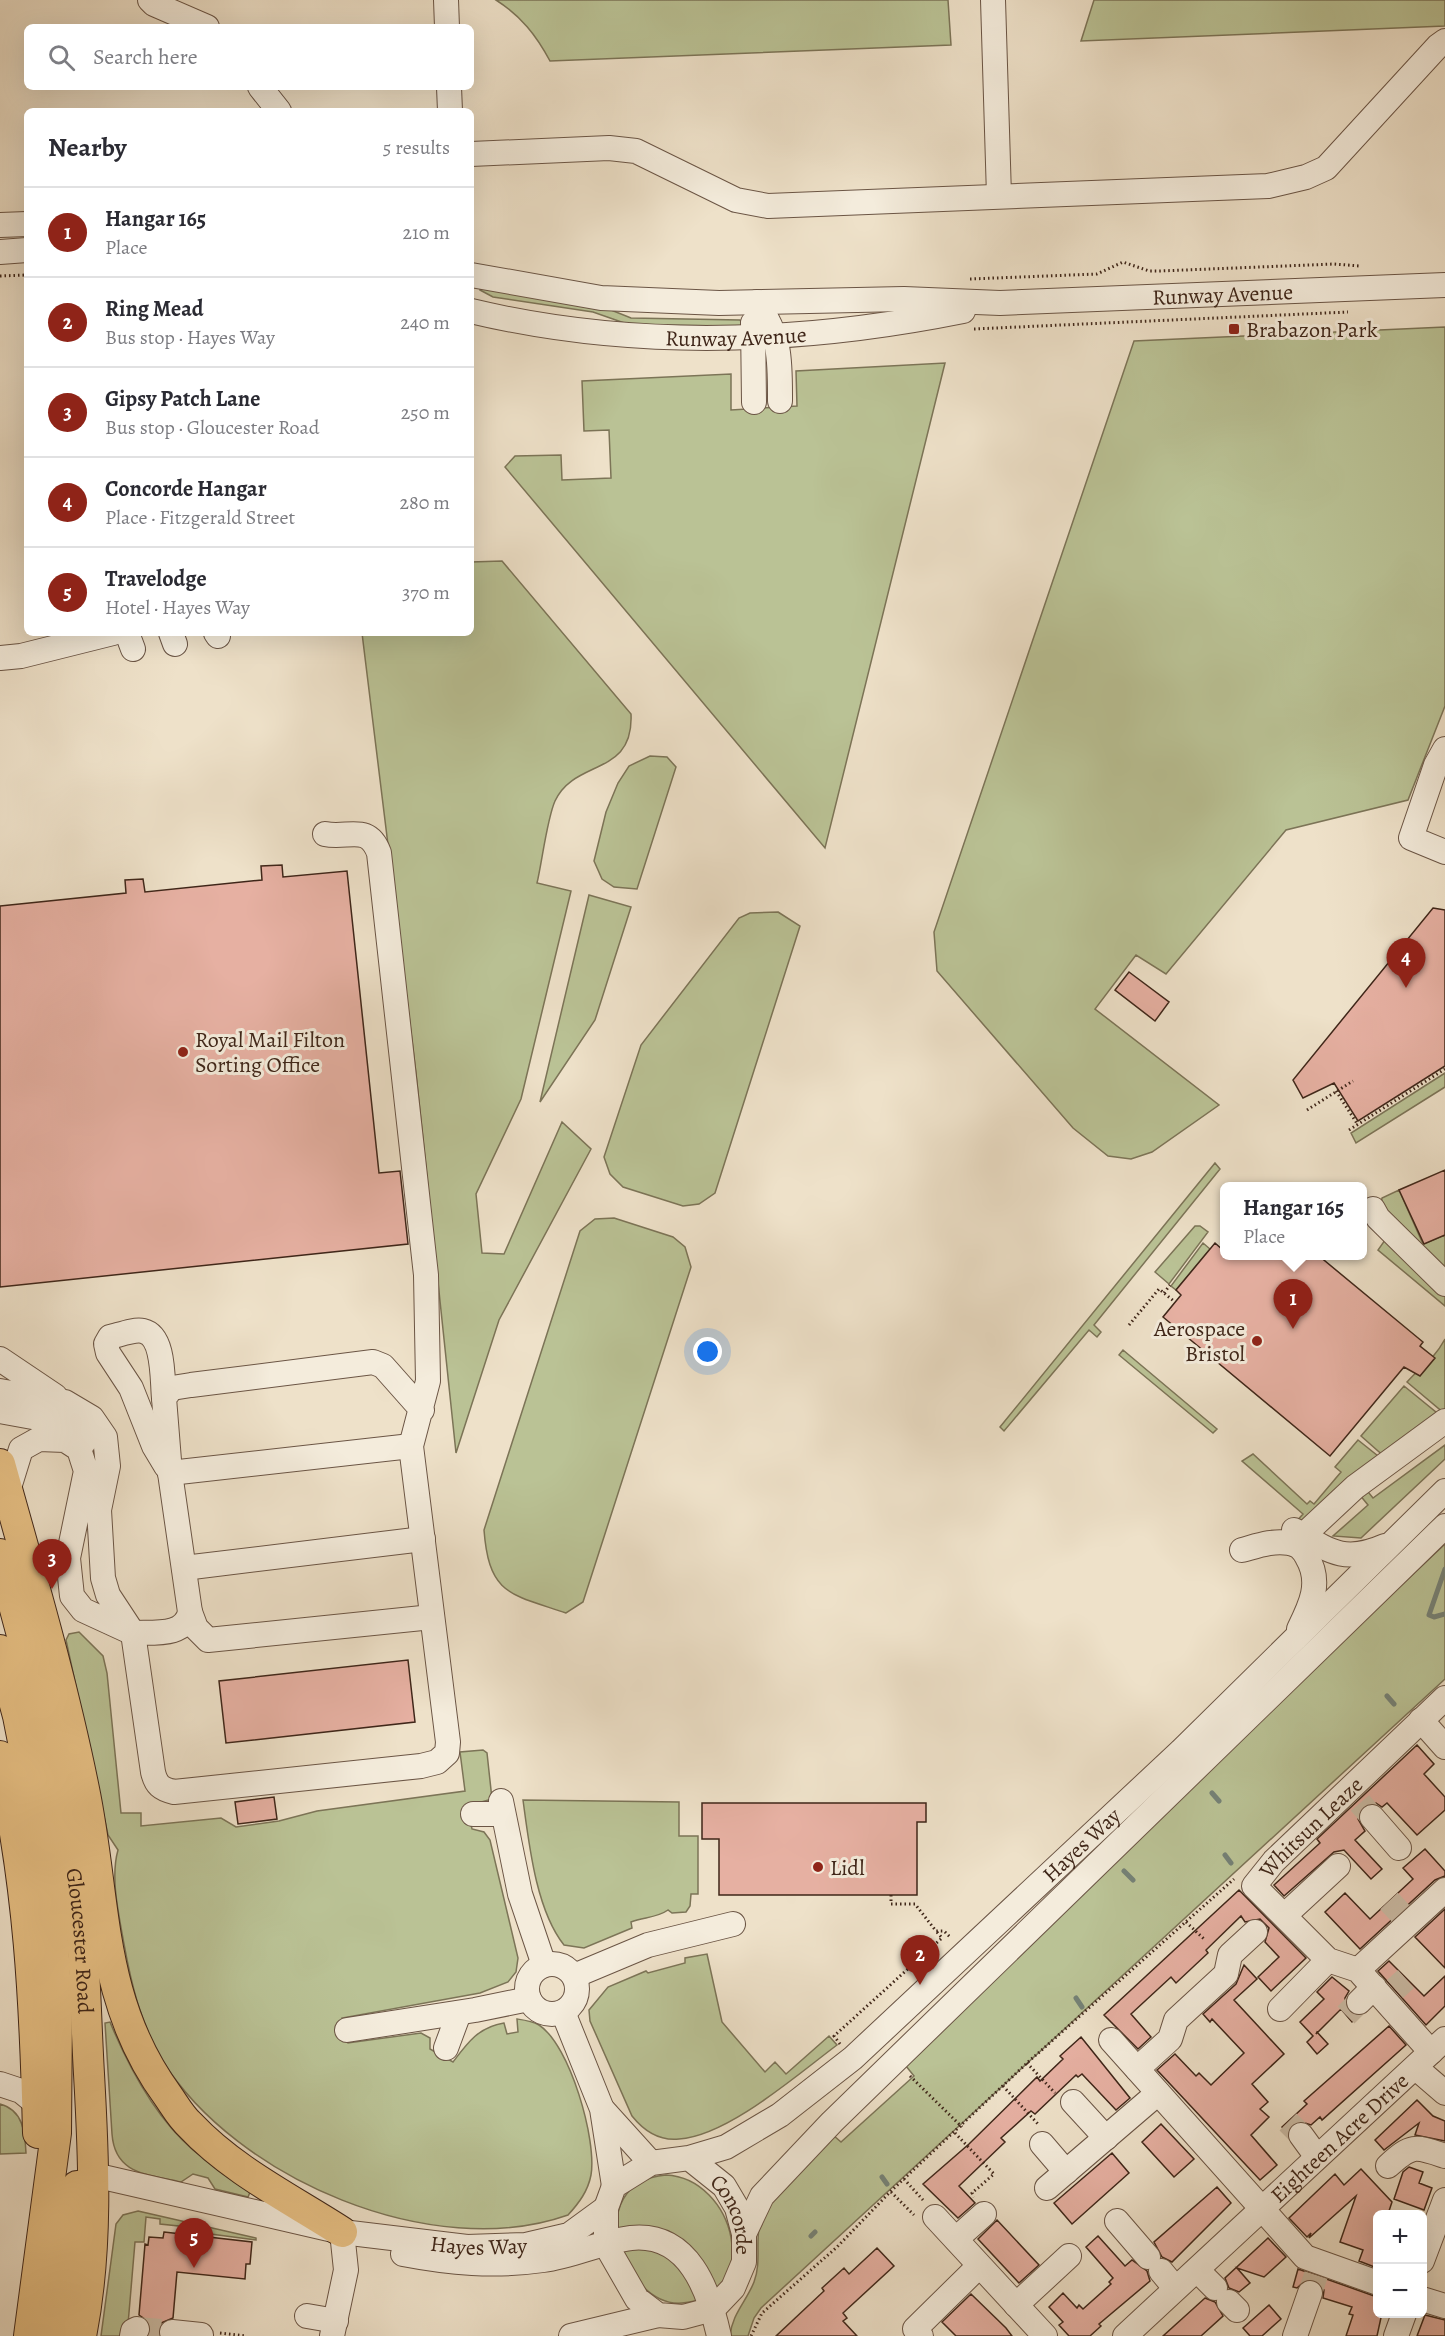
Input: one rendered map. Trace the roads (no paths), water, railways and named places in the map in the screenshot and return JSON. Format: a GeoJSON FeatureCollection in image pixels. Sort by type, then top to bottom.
{"type":"FeatureCollection","features":[{"type":"Feature","properties":{"kind":"main road"},"geometry":{"type":"LineString","coordinates":[[4,1478],[35,1585],[85,1790],[103,1931],[120,2003],[147,2067],[189,2125],[227,2158],[342,2232]]}},
{"type":"Feature","properties":{"kind":"main road","name":"Gloucester Road"},"geometry":{"type":"LineString","coordinates":[[0,1554],[43,1711],[75,1868],[84,1945],[94,2175],[90,2292],[81,2336]]}},
{"type":"Feature","properties":{"kind":"main road","name":"Gloucester Road"},"geometry":{"type":"LineString","coordinates":[[0,1650],[18,1716],[42,1833],[49,1873],[54,1948],[59,2080],[56,2133],[29,2336]]}},
{"type":"Feature","properties":{"kind":"main road"},"geometry":{"type":"LineString","coordinates":[[0,1756],[27,1908],[39,2158],[46,2211]]}},
{"type":"Feature","properties":{"kind":"main road"},"geometry":{"type":"LineString","coordinates":[[58,2336],[75,2188],[85,2178],[94,2175]]}},
{"type":"Feature","properties":{"kind":"street"},"geometry":{"type":"LineString","coordinates":[[150,0],[154,4],[200,24]]}},
{"type":"Feature","properties":{"kind":"street"},"geometry":{"type":"LineString","coordinates":[[446,0],[447,24]]}},
{"type":"Feature","properties":{"kind":"street"},"geometry":{"type":"LineString","coordinates":[[993,0],[999,196]]}},
{"type":"Feature","properties":{"kind":"street"},"geometry":{"type":"LineString","coordinates":[[474,154],[609,148],[636,151],[736,200],[768,206],[1268,186],[1306,177],[1326,168],[1445,41]]}},
{"type":"Feature","properties":{"kind":"street"},"geometry":{"type":"LineString","coordinates":[[262,90],[277,108]]}},
{"type":"Feature","properties":{"kind":"street"},"geometry":{"type":"LineString","coordinates":[[449,90],[450,108]]}},
{"type":"Feature","properties":{"kind":"street"},"geometry":{"type":"LineString","coordinates":[[0,225],[24,224]]}},
{"type":"Feature","properties":{"kind":"street"},"geometry":{"type":"LineString","coordinates":[[0,252],[24,250]]}},
{"type":"Feature","properties":{"kind":"street","name":"Runway Avenue"},"geometry":{"type":"LineString","coordinates":[[474,276],[601,298],[650,302],[904,299],[1000,303],[1445,285]]}},
{"type":"Feature","properties":{"kind":"street"},"geometry":{"type":"LineString","coordinates":[[754,402],[764,338],[757,302]]}},
{"type":"Feature","properties":{"kind":"street","name":"Runway Avenue"},"geometry":{"type":"LineString","coordinates":[[474,312],[599,333],[688,339],[764,338],[910,322],[1000,303]]}},
{"type":"Feature","properties":{"kind":"street"},"geometry":{"type":"LineString","coordinates":[[764,338],[781,362],[780,401]]}},
{"type":"Feature","properties":{"kind":"street"},"geometry":{"type":"LineString","coordinates":[[0,658],[21,656],[102,636]]}},
{"type":"Feature","properties":{"kind":"street"},"geometry":{"type":"LineString","coordinates":[[1445,749],[1436,765],[1411,838],[1445,852]]}},
{"type":"Feature","properties":{"kind":"street"},"geometry":{"type":"LineString","coordinates":[[0,1359],[92,1418],[105,1437],[108,1466],[99,1510],[103,1578],[108,1595],[133,1633],[153,1773],[156,1782],[164,1790],[174,1792],[437,1762],[447,1753],[448,1742],[411,1446],[428,1381],[426,1275],[379,853],[375,844],[367,836],[325,834]]}},
{"type":"Feature","properties":{"kind":"street"},"geometry":{"type":"LineString","coordinates":[[1373,1209],[1378,1218],[1445,1284]]}},
{"type":"Feature","properties":{"kind":"street"},"geometry":{"type":"LineString","coordinates":[[0,1411],[60,1422],[81,1432],[88,1450],[86,1471],[68,1558],[72,1596],[83,1610],[133,1633],[181,1629],[188,1623],[190,1612],[170,1473],[158,1347],[152,1335],[142,1330],[110,1337],[106,1344],[108,1353],[131,1388],[154,1446],[170,1473]]}},
{"type":"Feature","properties":{"kind":"street"},"geometry":{"type":"LineString","coordinates":[[164,1398],[172,1388],[191,1384],[373,1362],[383,1366],[422,1410]]}},
{"type":"Feature","properties":{"kind":"street"},"geometry":{"type":"LineString","coordinates":[[0,1391],[65,1402]]}},
{"type":"Feature","properties":{"kind":"street"},"geometry":{"type":"LineString","coordinates":[[1242,1550],[1295,1535],[1355,1487],[1445,1421]]}},
{"type":"Feature","properties":{"kind":"street"},"geometry":{"type":"LineString","coordinates":[[4,1478],[21,1449],[39,1438],[65,1440],[79,1449],[86,1471]]}},
{"type":"Feature","properties":{"kind":"street"},"geometry":{"type":"LineString","coordinates":[[170,1473],[411,1446]]}},
{"type":"Feature","properties":{"kind":"street","name":"Hayes Way"},"geometry":{"type":"LineString","coordinates":[[689,2158],[726,2147],[780,2115],[853,2058],[1292,1644],[1445,1491]]}},
{"type":"Feature","properties":{"kind":"street","name":"Hayes Way"},"geometry":{"type":"LineString","coordinates":[[744,2234],[762,2196],[832,2122],[896,2063],[1445,1526]]}},
{"type":"Feature","properties":{"kind":"street"},"geometry":{"type":"LineString","coordinates":[[1295,1535],[1339,1555],[1361,1555],[1389,1545]]}},
{"type":"Feature","properties":{"kind":"street"},"geometry":{"type":"LineString","coordinates":[[1292,1644],[1308,1610],[1315,1586],[1314,1572],[1295,1535]]}},
{"type":"Feature","properties":{"kind":"street"},"geometry":{"type":"LineString","coordinates":[[184,1568],[423,1539]]}},
{"type":"Feature","properties":{"kind":"street"},"geometry":{"type":"LineString","coordinates":[[190,1612],[202,1635],[208,1640],[432,1617]]}},
{"type":"Feature","properties":{"kind":"street","name":"Whitsun Leaze"},"geometry":{"type":"LineString","coordinates":[[1445,1698],[1420,1720],[1360,1804],[1274,1861],[1254,1886],[1271,1919],[1328,1960],[1358,1970],[1431,2053],[1445,2093]]}},
{"type":"Feature","properties":{"kind":"street"},"geometry":{"type":"LineString","coordinates":[[1420,1720],[1445,1747]]}},
{"type":"Feature","properties":{"kind":"street"},"geometry":{"type":"LineString","coordinates":[[1360,1804],[1399,1848]]}},
{"type":"Feature","properties":{"kind":"street"},"geometry":{"type":"LineString","coordinates":[[472,1814],[502,1807],[520,1894],[544,1965]]}},
{"type":"Feature","properties":{"kind":"street"},"geometry":{"type":"LineString","coordinates":[[1137,2069],[1170,2039],[1176,2020],[1226,1974],[1230,1955],[1338,1866]]}},
{"type":"Feature","properties":{"kind":"street"},"geometry":{"type":"LineString","coordinates":[[1358,1970],[1406,1920],[1445,1890]]}},
{"type":"Feature","properties":{"kind":"street"},"geometry":{"type":"LineString","coordinates":[[574,1976],[648,1945],[733,1924]]}},
{"type":"Feature","properties":{"kind":"street"},"geometry":{"type":"LineString","coordinates":[[1280,2009],[1328,1960]]}},
{"type":"Feature","properties":{"kind":"street"},"geometry":{"type":"LineString","coordinates":[[556,1964],[566,1968],[574,1976],[577,1984],[575,2001],[563,2012],[543,2012],[529,1999],[528,1983],[531,1975],[544,1965],[556,1964]]}},
{"type":"Feature","properties":{"kind":"street"},"geometry":{"type":"LineString","coordinates":[[347,2030],[459,2013],[529,1999]]}},
{"type":"Feature","properties":{"kind":"street"},"geometry":{"type":"LineString","coordinates":[[563,2012],[602,2109],[610,2197],[606,2245],[637,2299],[658,2315]]}},
{"type":"Feature","properties":{"kind":"street"},"geometry":{"type":"LineString","coordinates":[[446,2048],[459,2013]]}},
{"type":"Feature","properties":{"kind":"street","name":"Eighteen Acre Drive"},"geometry":{"type":"LineString","coordinates":[[1112,2040],[1261,2210]]}},
{"type":"Feature","properties":{"kind":"street","name":"Eighteen Acre Drive"},"geometry":{"type":"LineString","coordinates":[[1138,2332],[1161,2272],[1197,2270],[1431,2053]]}},
{"type":"Feature","properties":{"kind":"street"},"geometry":{"type":"LineString","coordinates":[[0,2084],[21,2091],[38,2105]]}},
{"type":"Feature","properties":{"kind":"street"},"geometry":{"type":"LineString","coordinates":[[1047,2188],[1158,2093]]}},
{"type":"Feature","properties":{"kind":"street"},"geometry":{"type":"LineString","coordinates":[[1073,2102],[1106,2138]]}},
{"type":"Feature","properties":{"kind":"street"},"geometry":{"type":"LineString","coordinates":[[602,2109],[651,2163]]}},
{"type":"Feature","properties":{"kind":"street"},"geometry":{"type":"LineString","coordinates":[[1301,2135],[1317,2157]]}},
{"type":"Feature","properties":{"kind":"street"},"geometry":{"type":"LineString","coordinates":[[1042,2144],[1066,2172]]}},
{"type":"Feature","properties":{"kind":"street"},"geometry":{"type":"LineString","coordinates":[[1388,2166],[1407,2150],[1422,2149],[1445,2156]]}},
{"type":"Feature","properties":{"kind":"street","name":"Concorde"},"geometry":{"type":"LineString","coordinates":[[610,2197],[651,2163],[689,2158],[724,2186],[737,2208],[744,2234],[744,2262],[733,2288],[713,2309]]}},
{"type":"Feature","properties":{"kind":"street","name":"Hayes Way"},"geometry":{"type":"LineString","coordinates":[[94,2175],[342,2232],[467,2247],[526,2245],[568,2235],[610,2197]]}},
{"type":"Feature","properties":{"kind":"street"},"geometry":{"type":"LineString","coordinates":[[1427,2248],[1445,2200]]}},
{"type":"Feature","properties":{"kind":"street"},"geometry":{"type":"LineString","coordinates":[[1261,2210],[1305,2257],[1315,2277],[1295,2336]]}},
{"type":"Feature","properties":{"kind":"street"},"geometry":{"type":"LineString","coordinates":[[956,2239],[984,2214]]}},
{"type":"Feature","properties":{"kind":"street"},"geometry":{"type":"LineString","coordinates":[[935,2217],[1045,2336]]}},
{"type":"Feature","properties":{"kind":"street"},"geometry":{"type":"LineString","coordinates":[[1117,2221],[1161,2272]]}},
{"type":"Feature","properties":{"kind":"street"},"geometry":{"type":"LineString","coordinates":[[308,2316],[334,2329],[346,2270],[342,2232]]}},
{"type":"Feature","properties":{"kind":"street"},"geometry":{"type":"LineString","coordinates":[[376,2236],[402,2254],[448,2263],[498,2265],[545,2260],[633,2238],[661,2242],[683,2253],[697,2271],[713,2309],[719,2336]]}},
{"type":"Feature","properties":{"kind":"street"},"geometry":{"type":"LineString","coordinates":[[1016,2305],[1069,2256]]}},
{"type":"Feature","properties":{"kind":"street"},"geometry":{"type":"LineString","coordinates":[[921,2336],[915,2329],[979,2266]]}},
{"type":"Feature","properties":{"kind":"street"},"geometry":{"type":"LineString","coordinates":[[1197,2270],[1227,2300]]}},
{"type":"Feature","properties":{"kind":"street"},"geometry":{"type":"LineString","coordinates":[[1315,2277],[1373,2283]]}},
{"type":"Feature","properties":{"kind":"street"},"geometry":{"type":"LineString","coordinates":[[1427,2301],[1445,2306]]}},
{"type":"Feature","properties":{"kind":"street"},"geometry":{"type":"LineString","coordinates":[[571,2336],[658,2315],[683,2317],[713,2309]]}},
{"type":"Feature","properties":{"kind":"street"},"geometry":{"type":"LineString","coordinates":[[683,2317],[708,2336]]}},
{"type":"Feature","properties":{"kind":"street"},"geometry":{"type":"LineString","coordinates":[[1396,2336],[1402,2318]]}},
{"type":"Feature","properties":{"kind":"street"},"geometry":{"type":"LineString","coordinates":[[172,2332],[201,2335]]}},
{"type":"Feature","properties":{"kind":"waterway"},"geometry":{"type":"LineString","coordinates":[[1445,1569],[1429,1615],[1434,1617],[1445,1614]]}},
{"type":"Feature","properties":{"kind":"waterway"},"geometry":{"type":"LineString","coordinates":[[1387,1696],[1394,1704]]}},
{"type":"Feature","properties":{"kind":"waterway"},"geometry":{"type":"LineString","coordinates":[[1212,1793],[1219,1801]]}},
{"type":"Feature","properties":{"kind":"waterway"},"geometry":{"type":"LineString","coordinates":[[1225,1855],[1231,1863]]}},
{"type":"Feature","properties":{"kind":"waterway"},"geometry":{"type":"LineString","coordinates":[[1124,1871],[1133,1880]]}},
{"type":"Feature","properties":{"kind":"waterway"},"geometry":{"type":"LineString","coordinates":[[1076,1998],[1082,2007]]}},
{"type":"Feature","properties":{"kind":"waterway"},"geometry":{"type":"LineString","coordinates":[[882,2177],[887,2184]]}},
{"type":"Feature","properties":{"kind":"waterway"},"geometry":{"type":"LineString","coordinates":[[811,2236],[815,2232]]}},
{"type":"Feature","properties":{"kind":"tunnel"},"geometry":{"type":"LineString","coordinates":[[1360,1803],[1372,1817]]}},
{"type":"Feature","properties":{"kind":"tunnel"},"geometry":{"type":"LineString","coordinates":[[1389,1901],[1403,1916]]}},
{"type":"Feature","properties":{"kind":"tunnel"},"geometry":{"type":"LineString","coordinates":[[1395,1989],[1406,1979]]}},
{"type":"Feature","properties":{"kind":"tunnel"},"geometry":{"type":"LineString","coordinates":[[1346,2015],[1359,2002]]}},
{"type":"Feature","properties":{"kind":"tunnel"},"geometry":{"type":"LineString","coordinates":[[1288,2122],[1301,2135]]}},
{"type":"Feature","properties":{"kind":"tunnel"},"geometry":{"type":"LineString","coordinates":[[1310,2293],[1316,2275]]}},
{"type":"Feature","properties":{"kind":"tunnel"},"geometry":{"type":"LineString","coordinates":[[137,2329],[172,2332]]}},
{"type":"Feature","properties":{"kind":"place","name":"Brabazon Park"},"geometry":{"type":"Point","coordinates":[1234,329]}},
{"type":"Feature","properties":{"kind":"place","name":"Concorde Hangar"},"geometry":{"type":"Point","coordinates":[1406,988]}},
{"type":"Feature","properties":{"kind":"place","name":"Royal Mail Filton Sorting Office"},"geometry":{"type":"Point","coordinates":[183,1052]}},
{"type":"Feature","properties":{"kind":"place","name":"Hangar 165"},"geometry":{"type":"Point","coordinates":[1293,1329]}},
{"type":"Feature","properties":{"kind":"place","name":"Aerospace Bristol"},"geometry":{"type":"Point","coordinates":[1257,1341]}},
{"type":"Feature","properties":{"kind":"place","name":"Gipsy Patch Lane"},"geometry":{"type":"Point","coordinates":[52,1589]}},
{"type":"Feature","properties":{"kind":"place","name":"Lidl"},"geometry":{"type":"Point","coordinates":[818,1867]}},
{"type":"Feature","properties":{"kind":"place","name":"Ring Mead"},"geometry":{"type":"Point","coordinates":[920,1985]}},
{"type":"Feature","properties":{"kind":"place","name":"Travelodge"},"geometry":{"type":"Point","coordinates":[194,2268]}}]}
